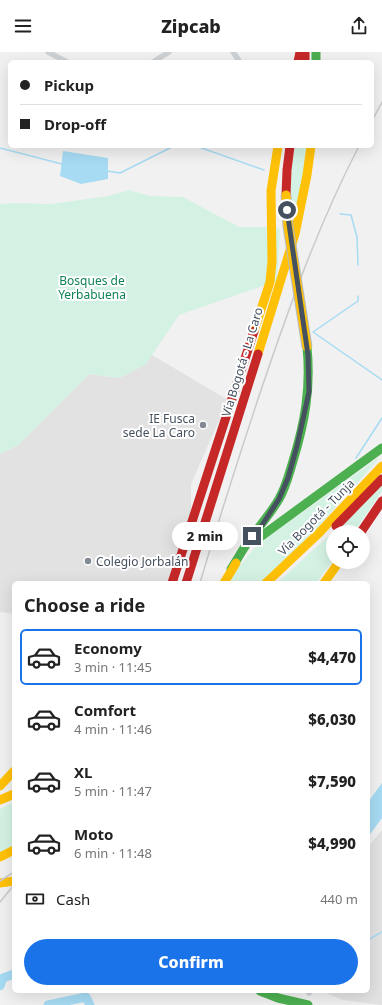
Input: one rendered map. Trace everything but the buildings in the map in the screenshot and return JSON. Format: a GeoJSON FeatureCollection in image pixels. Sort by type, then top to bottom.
{"type":"FeatureCollection","features":[{"type":"Feature","properties":{"kind":"main road","name":"Vía Bogotá - La Caro"},"geometry":{"type":"LineString","coordinates":[[173,581],[186,545],[270,282],[272,270],[272,179],[278,148]]}},
{"type":"Feature","properties":{"kind":"main road"},"geometry":{"type":"LineString","coordinates":[[225,581],[248,542],[262,525],[279,499],[288,478],[300,435],[309,392],[309,364],[307,347],[288,226],[286,196],[290,148]]}},
{"type":"Feature","properties":{"kind":"main road","name":"Vía Bogotá - La Caro"},"geometry":{"type":"LineString","coordinates":[[187,581],[295,234],[307,175],[310,148]]}},
{"type":"Feature","properties":{"kind":"main road"},"geometry":{"type":"LineString","coordinates":[[232,569],[248,548],[267,531],[382,448]]}},
{"type":"Feature","properties":{"kind":"main road","name":"Vía Bogotá - Tunja"},"geometry":{"type":"LineString","coordinates":[[268,581],[319,533],[382,466]]}},
{"type":"Feature","properties":{"kind":"main road"},"geometry":{"type":"LineString","coordinates":[[276,581],[336,526],[382,479]]}},
{"type":"Feature","properties":{"kind":"main road"},"geometry":{"type":"LineString","coordinates":[[366,525],[382,501]]}},
{"type":"Feature","properties":{"kind":"main road"},"geometry":{"type":"LineString","coordinates":[[325,581],[334,569]]}},
{"type":"Feature","properties":{"kind":"main road"},"geometry":{"type":"LineString","coordinates":[[0,786],[12,773]]}},
{"type":"Feature","properties":{"kind":"main road"},"geometry":{"type":"LineString","coordinates":[[0,800],[12,795]]}},
{"type":"Feature","properties":{"kind":"main road"},"geometry":{"type":"LineString","coordinates":[[0,857],[12,851]]}},
{"type":"Feature","properties":{"kind":"main road"},"geometry":{"type":"LineString","coordinates":[[0,883],[12,881]]}},
{"type":"Feature","properties":{"kind":"main road"},"geometry":{"type":"LineString","coordinates":[[265,993],[278,998],[308,1005]]}},
{"type":"Feature","properties":{"kind":"street"},"geometry":{"type":"LineString","coordinates":[[48,52],[64,60]]}},
{"type":"Feature","properties":{"kind":"street"},"geometry":{"type":"LineString","coordinates":[[156,60],[169,52]]}},
{"type":"Feature","properties":{"kind":"shaded area"},"geometry":{"type":"Polygon","coordinates":[[[152,355],[228,400],[191,484],[191,513],[169,581],[12,581],[12,614],[0,612],[0,454],[18,445],[89,374],[119,378],[146,364],[152,355]]]}},
{"type":"Feature","properties":{"kind":"shaded area"},"geometry":{"type":"Polygon","coordinates":[[[382,830],[382,1005],[343,1000],[326,993],[370,993],[370,845],[382,830]]]}},
{"type":"Feature","properties":{"kind":"green space"},"geometry":{"type":"Polygon","coordinates":[[[295,148],[306,148],[304,180],[294,227],[291,206],[292,167],[295,148]]]}},
{"type":"Feature","properties":{"kind":"green space","name":"Bosques de Yerbabuena"},"geometry":{"type":"Polygon","coordinates":[[[129,190],[150,196],[183,197],[239,227],[269,227],[280,229],[277,281],[179,315],[146,364],[119,378],[89,374],[18,445],[0,454],[0,204],[51,204],[108,196],[129,190]]]}},
{"type":"Feature","properties":{"kind":"green space"},"geometry":{"type":"Polygon","coordinates":[[[381,456],[320,525],[263,581],[231,581],[238,568],[257,545],[381,456]]]}},
{"type":"Feature","properties":{"kind":"green space"},"geometry":{"type":"Polygon","coordinates":[[[382,483],[382,491],[359,525],[340,525],[358,509],[382,483]]]}},
{"type":"Feature","properties":{"kind":"green space"},"geometry":{"type":"Polygon","coordinates":[[[326,538],[326,569],[317,581],[279,581],[326,538]]]}},
{"type":"Feature","properties":{"kind":"green space"},"geometry":{"type":"Polygon","coordinates":[[[12,803],[12,848],[0,853],[0,809],[12,803]]]}},
{"type":"Feature","properties":{"kind":"water"},"geometry":{"type":"Polygon","coordinates":[[[63,151],[108,158],[108,179],[81,184],[60,176],[63,151]]]}},
{"type":"Feature","properties":{"kind":"water"},"geometry":{"type":"Polygon","coordinates":[[[382,783],[382,818],[370,834],[370,799],[382,783]]]}},
{"type":"Feature","properties":{"kind":"waterway"},"geometry":{"type":"LineString","coordinates":[[0,148],[62,164]]}},
{"type":"Feature","properties":{"kind":"waterway"},"geometry":{"type":"LineString","coordinates":[[107,171],[120,173],[170,148]]}},
{"type":"Feature","properties":{"kind":"waterway"},"geometry":{"type":"LineString","coordinates":[[202,148],[264,170]]}},
{"type":"Feature","properties":{"kind":"waterway"},"geometry":{"type":"LineString","coordinates":[[340,214],[351,215],[357,237],[358,265]]}},
{"type":"Feature","properties":{"kind":"waterway"},"geometry":{"type":"LineString","coordinates":[[358,296],[358,301],[313,332],[382,380]]}},
{"type":"Feature","properties":{"kind":"waterway"},"geometry":{"type":"LineString","coordinates":[[356,458],[382,418]]}},
{"type":"Feature","properties":{"kind":"waterway"},"geometry":{"type":"LineString","coordinates":[[370,939],[382,932]]}},
{"type":"Feature","properties":{"kind":"waterway"},"geometry":{"type":"LineString","coordinates":[[0,986],[3,978],[12,975]]}},
{"type":"Feature","properties":{"kind":"waterway"},"geometry":{"type":"LineString","coordinates":[[48,1005],[86,997],[90,1005]]}},
{"type":"Feature","properties":{"kind":"railway"},"geometry":{"type":"LineString","coordinates":[[374,117],[382,102]]}},
{"type":"Feature","properties":{"kind":"railway"},"geometry":{"type":"LineString","coordinates":[[201,581],[269,367],[292,303],[316,239],[358,148]]}},
{"type":"Feature","properties":{"kind":"railway"},"geometry":{"type":"LineString","coordinates":[[0,881],[12,873]]}},
{"type":"Feature","properties":{"kind":"railway"},"geometry":{"type":"LineString","coordinates":[[0,902],[12,887]]}},
{"type":"Feature","properties":{"kind":"traffic: fast"},"geometry":{"type":"LineString","coordinates":[[316,52],[316,60]]}},
{"type":"Feature","properties":{"kind":"traffic: fast"},"geometry":{"type":"LineString","coordinates":[[231,569],[248,542],[276,504],[287,480],[304,419],[308,377],[307,347]]}},
{"type":"Feature","properties":{"kind":"traffic: fast"},"geometry":{"type":"LineString","coordinates":[[256,540],[382,448]]}},
{"type":"Feature","properties":{"kind":"traffic: fast"},"geometry":{"type":"LineString","coordinates":[[265,993],[278,998],[308,1005]]}},
{"type":"Feature","properties":{"kind":"traffic: slow"},"geometry":{"type":"LineString","coordinates":[[254,331],[270,282],[272,261],[271,191],[278,148]]}},
{"type":"Feature","properties":{"kind":"traffic: slow"},"geometry":{"type":"LineString","coordinates":[[258,354],[295,234],[311,148]]}},
{"type":"Feature","properties":{"kind":"traffic: slow"},"geometry":{"type":"LineString","coordinates":[[286,195],[288,226],[307,347]]}},
{"type":"Feature","properties":{"kind":"traffic: slow"},"geometry":{"type":"LineString","coordinates":[[268,581],[319,533],[382,466]]}},
{"type":"Feature","properties":{"kind":"traffic: slow"},"geometry":{"type":"LineString","coordinates":[[225,581],[236,563]]}},
{"type":"Feature","properties":{"kind":"traffic: slow"},"geometry":{"type":"LineString","coordinates":[[325,581],[334,569]]}},
{"type":"Feature","properties":{"kind":"traffic: slow"},"geometry":{"type":"LineString","coordinates":[[0,786],[12,773]]}},
{"type":"Feature","properties":{"kind":"traffic: slow"},"geometry":{"type":"LineString","coordinates":[[0,800],[12,795]]}},
{"type":"Feature","properties":{"kind":"traffic: slow"},"geometry":{"type":"LineString","coordinates":[[0,857],[12,851]]}},
{"type":"Feature","properties":{"kind":"traffic: slow"},"geometry":{"type":"LineString","coordinates":[[0,883],[12,881]]}},
{"type":"Feature","properties":{"kind":"traffic: jam"},"geometry":{"type":"LineString","coordinates":[[298,60],[300,52]]}},
{"type":"Feature","properties":{"kind":"traffic: jam"},"geometry":{"type":"LineString","coordinates":[[305,52],[305,60]]}},
{"type":"Feature","properties":{"kind":"traffic: jam"},"geometry":{"type":"LineString","coordinates":[[286,195],[290,148]]}},
{"type":"Feature","properties":{"kind":"traffic: jam"},"geometry":{"type":"LineString","coordinates":[[173,581],[254,331]]}},
{"type":"Feature","properties":{"kind":"traffic: jam"},"geometry":{"type":"LineString","coordinates":[[187,581],[258,354]]}},
{"type":"Feature","properties":{"kind":"traffic: jam"},"geometry":{"type":"LineString","coordinates":[[337,525],[382,479]]}},
{"type":"Feature","properties":{"kind":"traffic: jam"},"geometry":{"type":"LineString","coordinates":[[366,525],[382,501]]}},
{"type":"Feature","properties":{"kind":"place","name":"IE Fusca sede La Caro"},"geometry":{"type":"Point","coordinates":[203,425]}},
{"type":"Feature","properties":{"kind":"place","name":"Colegio Jorbalán"},"geometry":{"type":"Point","coordinates":[88,561]}},
{"type":"Feature","properties":{"kind":"route"},"geometry":{"type":"LineString","coordinates":[[252,536],[270,514],[279,499],[288,478],[306,410],[309,392],[310,380],[308,355],[288,226],[287,210]]}}]}
